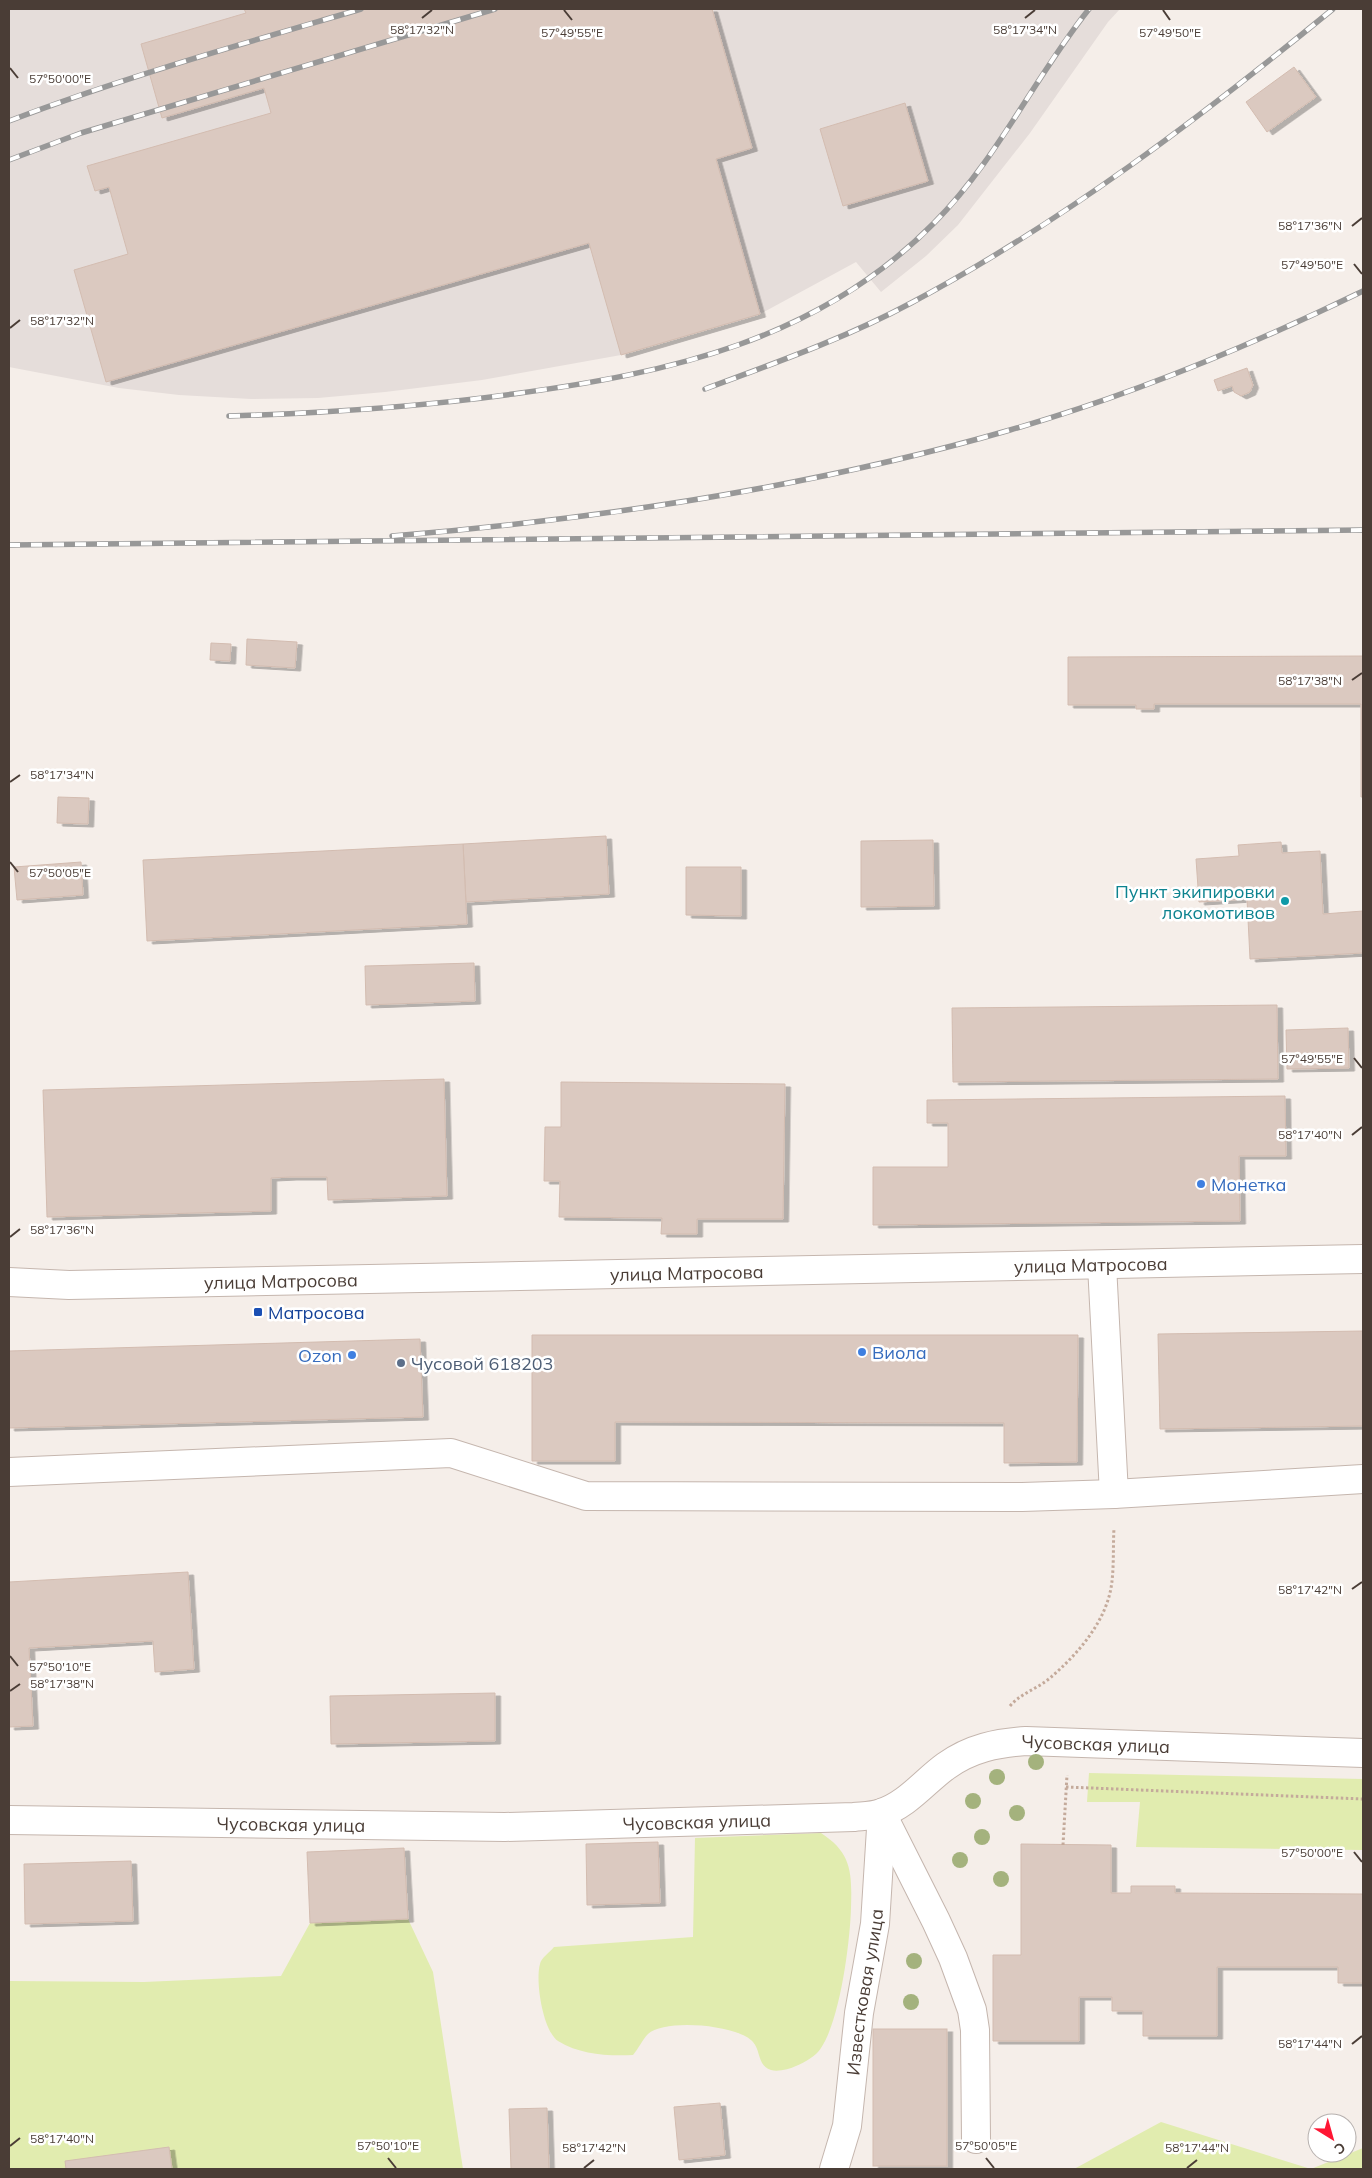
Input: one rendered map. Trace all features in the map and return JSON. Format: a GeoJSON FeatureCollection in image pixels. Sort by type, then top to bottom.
{"type":"FeatureCollection","features":[{"type":"Feature","properties":{"kind":"street","name":"улица Матросова"},"geometry":{"type":"LineString","coordinates":[[9,1282],[79,1285],[1363,1259]]}},
{"type":"Feature","properties":{"kind":"street"},"geometry":{"type":"LineString","coordinates":[[1102,1265],[1114,1494]]}},
{"type":"Feature","properties":{"kind":"street"},"geometry":{"type":"LineString","coordinates":[[9,1472],[451,1452],[586,1496],[1022,1497],[1114,1494],[1363,1479]]}},
{"type":"Feature","properties":{"kind":"street","name":"Чусовская улица"},"geometry":{"type":"LineString","coordinates":[[9,1820],[505,1827],[854,1817],[882,1813],[911,1796],[946,1766],[970,1752],[996,1743],[1052,1742],[1363,1753]]}},
{"type":"Feature","properties":{"kind":"street"},"geometry":{"type":"LineString","coordinates":[[882,1813],[953,1958],[972,2010],[975,2030],[976,2139]]}},
{"type":"Feature","properties":{"kind":"street","name":"Известковая улица"},"geometry":{"type":"LineString","coordinates":[[834,2169],[847,2126],[859,2014],[875,1924],[882,1813]]}},
{"type":"Feature","properties":{"kind":"path"},"geometry":{"type":"LineString","coordinates":[[996,1743],[1003,1715],[1017,1698],[1048,1680],[1078,1653],[1100,1618],[1112,1583],[1114,1494]]}},
{"type":"Feature","properties":{"kind":"path"},"geometry":{"type":"LineString","coordinates":[[1066,1787],[1363,1799]]}},
{"type":"Feature","properties":{"kind":"path"},"geometry":{"type":"LineString","coordinates":[[1063,1845],[1064,1798]]}},
{"type":"Feature","properties":{"kind":"shaded area"},"geometry":{"type":"Polygon","coordinates":[[[9,9],[1120,9],[1108,22],[1030,133],[958,225],[926,256],[881,292],[856,262],[760,314],[621,355],[482,380],[385,392],[318,398],[251,399],[179,395],[119,388],[9,367],[9,9]]]}},
{"type":"Feature","properties":{"kind":"green space"},"geometry":{"type":"Polygon","coordinates":[[[1089,1773],[1363,1779],[1363,1850],[1136,1847],[1140,1802],[1087,1802],[1089,1773]]]}},
{"type":"Feature","properties":{"kind":"green space"},"geometry":{"type":"Polygon","coordinates":[[[821,1833],[839,1848],[848,1865],[851,1884],[851,1908],[849,1941],[839,2001],[828,2035],[819,2051],[813,2056],[791,2068],[774,2071],[763,2065],[753,2042],[745,2036],[733,2031],[702,2026],[670,2026],[657,2029],[648,2034],[633,2055],[604,2055],[585,2052],[567,2046],[553,2036],[544,2017],[539,1972],[542,1960],[554,1947],[693,1937],[695,1838],[821,1833]]]}},
{"type":"Feature","properties":{"kind":"green space"},"geometry":{"type":"Polygon","coordinates":[[[408,1919],[433,1972],[463,2169],[9,2169],[9,1981],[144,1982],[281,1976],[310,1923],[408,1919]]]}},
{"type":"Feature","properties":{"kind":"green space"},"geometry":{"type":"Polygon","coordinates":[[[1161,2122],[1311,2169],[1074,2169],[1161,2122]]]}},
{"type":"Feature","properties":{"kind":"green space"},"geometry":{"type":"Polygon","coordinates":[[[1363,2148],[1363,2169],[1311,2169],[1326,2163],[1357,2163],[1357,2150],[1363,2148]]]}},
{"type":"Feature","properties":{"kind":"building"},"geometry":{"type":"Polygon","coordinates":[[[244,9],[712,9],[752,148],[716,159],[760,314],[621,355],[589,243],[106,382],[74,270],[128,254],[109,187],[95,191],[87,166],[271,113],[264,88],[162,118],[141,44],[246,13],[244,9]]]}},
{"type":"Feature","properties":{"kind":"building"},"geometry":{"type":"Polygon","coordinates":[[[1294,67],[1316,97],[1267,132],[1246,102],[1294,67]]]}},
{"type":"Feature","properties":{"kind":"building"},"geometry":{"type":"Polygon","coordinates":[[[905,103],[928,181],[843,206],[820,129],[905,103]]]}},
{"type":"Feature","properties":{"kind":"building"},"geometry":{"type":"Polygon","coordinates":[[[1247,368],[1253,385],[1250,392],[1241,396],[1234,392],[1232,386],[1218,391],[1214,380],[1247,368]]]}},
{"type":"Feature","properties":{"kind":"building"},"geometry":{"type":"Polygon","coordinates":[[[247,639],[297,642],[295,668],[246,665],[247,639]]]}},
{"type":"Feature","properties":{"kind":"building"},"geometry":{"type":"Polygon","coordinates":[[[211,643],[231,644],[230,661],[210,660],[211,643]]]}},
{"type":"Feature","properties":{"kind":"building"},"geometry":{"type":"Polygon","coordinates":[[[1363,656],[1363,797],[1361,797],[1361,704],[1154,704],[1154,709],[1136,709],[1136,705],[1068,705],[1068,657],[1363,656]]]}},
{"type":"Feature","properties":{"kind":"building"},"geometry":{"type":"Polygon","coordinates":[[[58,797],[89,798],[88,824],[57,823],[58,797]]]}},
{"type":"Feature","properties":{"kind":"building"},"geometry":{"type":"Polygon","coordinates":[[[606,836],[609,894],[466,902],[463,844],[606,836]]]}},
{"type":"Feature","properties":{"kind":"building"},"geometry":{"type":"Polygon","coordinates":[[[933,840],[934,906],[861,907],[861,841],[933,840]]]}},
{"type":"Feature","properties":{"kind":"building","name":"Пункт экипировки локомотивов"},"geometry":{"type":"Polygon","coordinates":[[[1281,842],[1282,853],[1320,851],[1323,914],[1363,911],[1363,953],[1250,959],[1247,899],[1199,902],[1196,859],[1239,856],[1238,845],[1281,842]]]}},
{"type":"Feature","properties":{"kind":"building"},"geometry":{"type":"Polygon","coordinates":[[[463,844],[467,924],[147,941],[143,860],[463,844]]]}},
{"type":"Feature","properties":{"kind":"building"},"geometry":{"type":"Polygon","coordinates":[[[81,862],[83,895],[17,900],[14,867],[81,862]]]}},
{"type":"Feature","properties":{"kind":"building"},"geometry":{"type":"Polygon","coordinates":[[[686,867],[741,867],[741,916],[686,915],[686,867]]]}},
{"type":"Feature","properties":{"kind":"building"},"geometry":{"type":"Polygon","coordinates":[[[474,963],[475,1001],[366,1005],[365,966],[474,963]]]}},
{"type":"Feature","properties":{"kind":"building"},"geometry":{"type":"Polygon","coordinates":[[[1277,1005],[1278,1079],[953,1082],[952,1008],[1277,1005]]]}},
{"type":"Feature","properties":{"kind":"building"},"geometry":{"type":"Polygon","coordinates":[[[1348,1028],[1349,1068],[1287,1069],[1286,1030],[1348,1028]]]}},
{"type":"Feature","properties":{"kind":"building"},"geometry":{"type":"Polygon","coordinates":[[[444,1079],[447,1196],[328,1200],[327,1177],[271,1178],[271,1211],[47,1217],[43,1090],[444,1079]]]}},
{"type":"Feature","properties":{"kind":"building"},"geometry":{"type":"Polygon","coordinates":[[[561,1082],[785,1084],[783,1219],[697,1219],[697,1234],[661,1234],[662,1218],[559,1217],[560,1181],[544,1181],[545,1127],[561,1127],[561,1082]]]}},
{"type":"Feature","properties":{"kind":"building"},"geometry":{"type":"Polygon","coordinates":[[[1285,1096],[1286,1156],[1239,1156],[1240,1221],[873,1225],[873,1167],[948,1167],[948,1123],[927,1123],[927,1100],[1285,1096]]]}},
{"type":"Feature","properties":{"kind":"building"},"geometry":{"type":"Polygon","coordinates":[[[1363,1331],[1363,1426],[1160,1429],[1158,1334],[1363,1331]]]}},
{"type":"Feature","properties":{"kind":"building"},"geometry":{"type":"Polygon","coordinates":[[[532,1335],[1078,1335],[1077,1462],[1004,1463],[1004,1423],[615,1422],[615,1461],[532,1461],[532,1335]]]}},
{"type":"Feature","properties":{"kind":"building"},"geometry":{"type":"Polygon","coordinates":[[[420,1339],[423,1417],[9,1428],[9,1351],[420,1339]]]}},
{"type":"Feature","properties":{"kind":"building"},"geometry":{"type":"Polygon","coordinates":[[[188,1572],[194,1669],[155,1672],[153,1641],[29,1648],[33,1726],[9,1727],[9,1582],[188,1572]]]}},
{"type":"Feature","properties":{"kind":"building"},"geometry":{"type":"Polygon","coordinates":[[[495,1693],[495,1741],[331,1744],[330,1696],[495,1693]]]}},
{"type":"Feature","properties":{"kind":"building"},"geometry":{"type":"Polygon","coordinates":[[[658,1842],[660,1903],[587,1905],[586,1844],[658,1842]]]}},
{"type":"Feature","properties":{"kind":"building"},"geometry":{"type":"Polygon","coordinates":[[[1021,1844],[1111,1845],[1111,1893],[1131,1893],[1131,1886],[1175,1886],[1175,1893],[1363,1894],[1363,1983],[1338,1983],[1338,1967],[1217,1967],[1217,2036],[1143,2036],[1143,2011],[1112,2011],[1112,1997],[1079,1997],[1079,2041],[993,2041],[993,1955],[1021,1955],[1021,1844]]]}},
{"type":"Feature","properties":{"kind":"building"},"geometry":{"type":"Polygon","coordinates":[[[404,1848],[408,1919],[310,1923],[307,1852],[404,1848]]]}},
{"type":"Feature","properties":{"kind":"building"},"geometry":{"type":"Polygon","coordinates":[[[131,1861],[133,1921],[25,1924],[24,1864],[131,1861]]]}},
{"type":"Feature","properties":{"kind":"building"},"geometry":{"type":"Polygon","coordinates":[[[873,2029],[947,2029],[947,2166],[873,2166],[873,2029]]]}},
{"type":"Feature","properties":{"kind":"building"},"geometry":{"type":"Polygon","coordinates":[[[720,2103],[725,2155],[679,2160],[674,2107],[720,2103]]]}},
{"type":"Feature","properties":{"kind":"building"},"geometry":{"type":"Polygon","coordinates":[[[547,2108],[549,2169],[511,2169],[509,2109],[547,2108]]]}},
{"type":"Feature","properties":{"kind":"building"},"geometry":{"type":"Polygon","coordinates":[[[169,2147],[172,2169],[66,2169],[65,2161],[169,2147]]]}},
{"type":"Feature","properties":{"kind":"railway"},"geometry":{"type":"LineString","coordinates":[[9,121],[140,75],[361,9]]}},
{"type":"Feature","properties":{"kind":"railway"},"geometry":{"type":"LineString","coordinates":[[9,160],[81,133],[495,9]]}},
{"type":"Feature","properties":{"kind":"railway"},"geometry":{"type":"LineString","coordinates":[[229,416],[406,406],[477,399],[571,385],[629,375],[685,362],[739,344],[792,323],[842,296],[889,263],[934,223],[977,173],[1069,35],[1089,9]]}},
{"type":"Feature","properties":{"kind":"railway"},"geometry":{"type":"LineString","coordinates":[[705,389],[861,328],[967,272],[1077,203],[1130,166],[1233,89],[1333,9]]}},
{"type":"Feature","properties":{"kind":"railway"},"geometry":{"type":"LineString","coordinates":[[392,536],[548,520],[704,498],[781,485],[934,451],[1100,402],[1234,350],[1363,291]]}},
{"type":"Feature","properties":{"kind":"railway"},"geometry":{"type":"LineString","coordinates":[[9,545],[1363,530]]}},
{"type":"Feature","properties":{"kind":"place","name":"Пункт экипировки локомотивов"},"geometry":{"type":"Point","coordinates":[1285,901]}},
{"type":"Feature","properties":{"kind":"place","name":"Монетка"},"geometry":{"type":"Point","coordinates":[1201,1184]}},
{"type":"Feature","properties":{"kind":"place","name":"Матросова"},"geometry":{"type":"Point","coordinates":[258,1312]}},
{"type":"Feature","properties":{"kind":"place","name":"Виола"},"geometry":{"type":"Point","coordinates":[862,1352]}},
{"type":"Feature","properties":{"kind":"place","name":"Ozon"},"geometry":{"type":"Point","coordinates":[352,1355]}},
{"type":"Feature","properties":{"kind":"place","name":"Чусовой 618203"},"geometry":{"type":"Point","coordinates":[401,1363]}}]}
